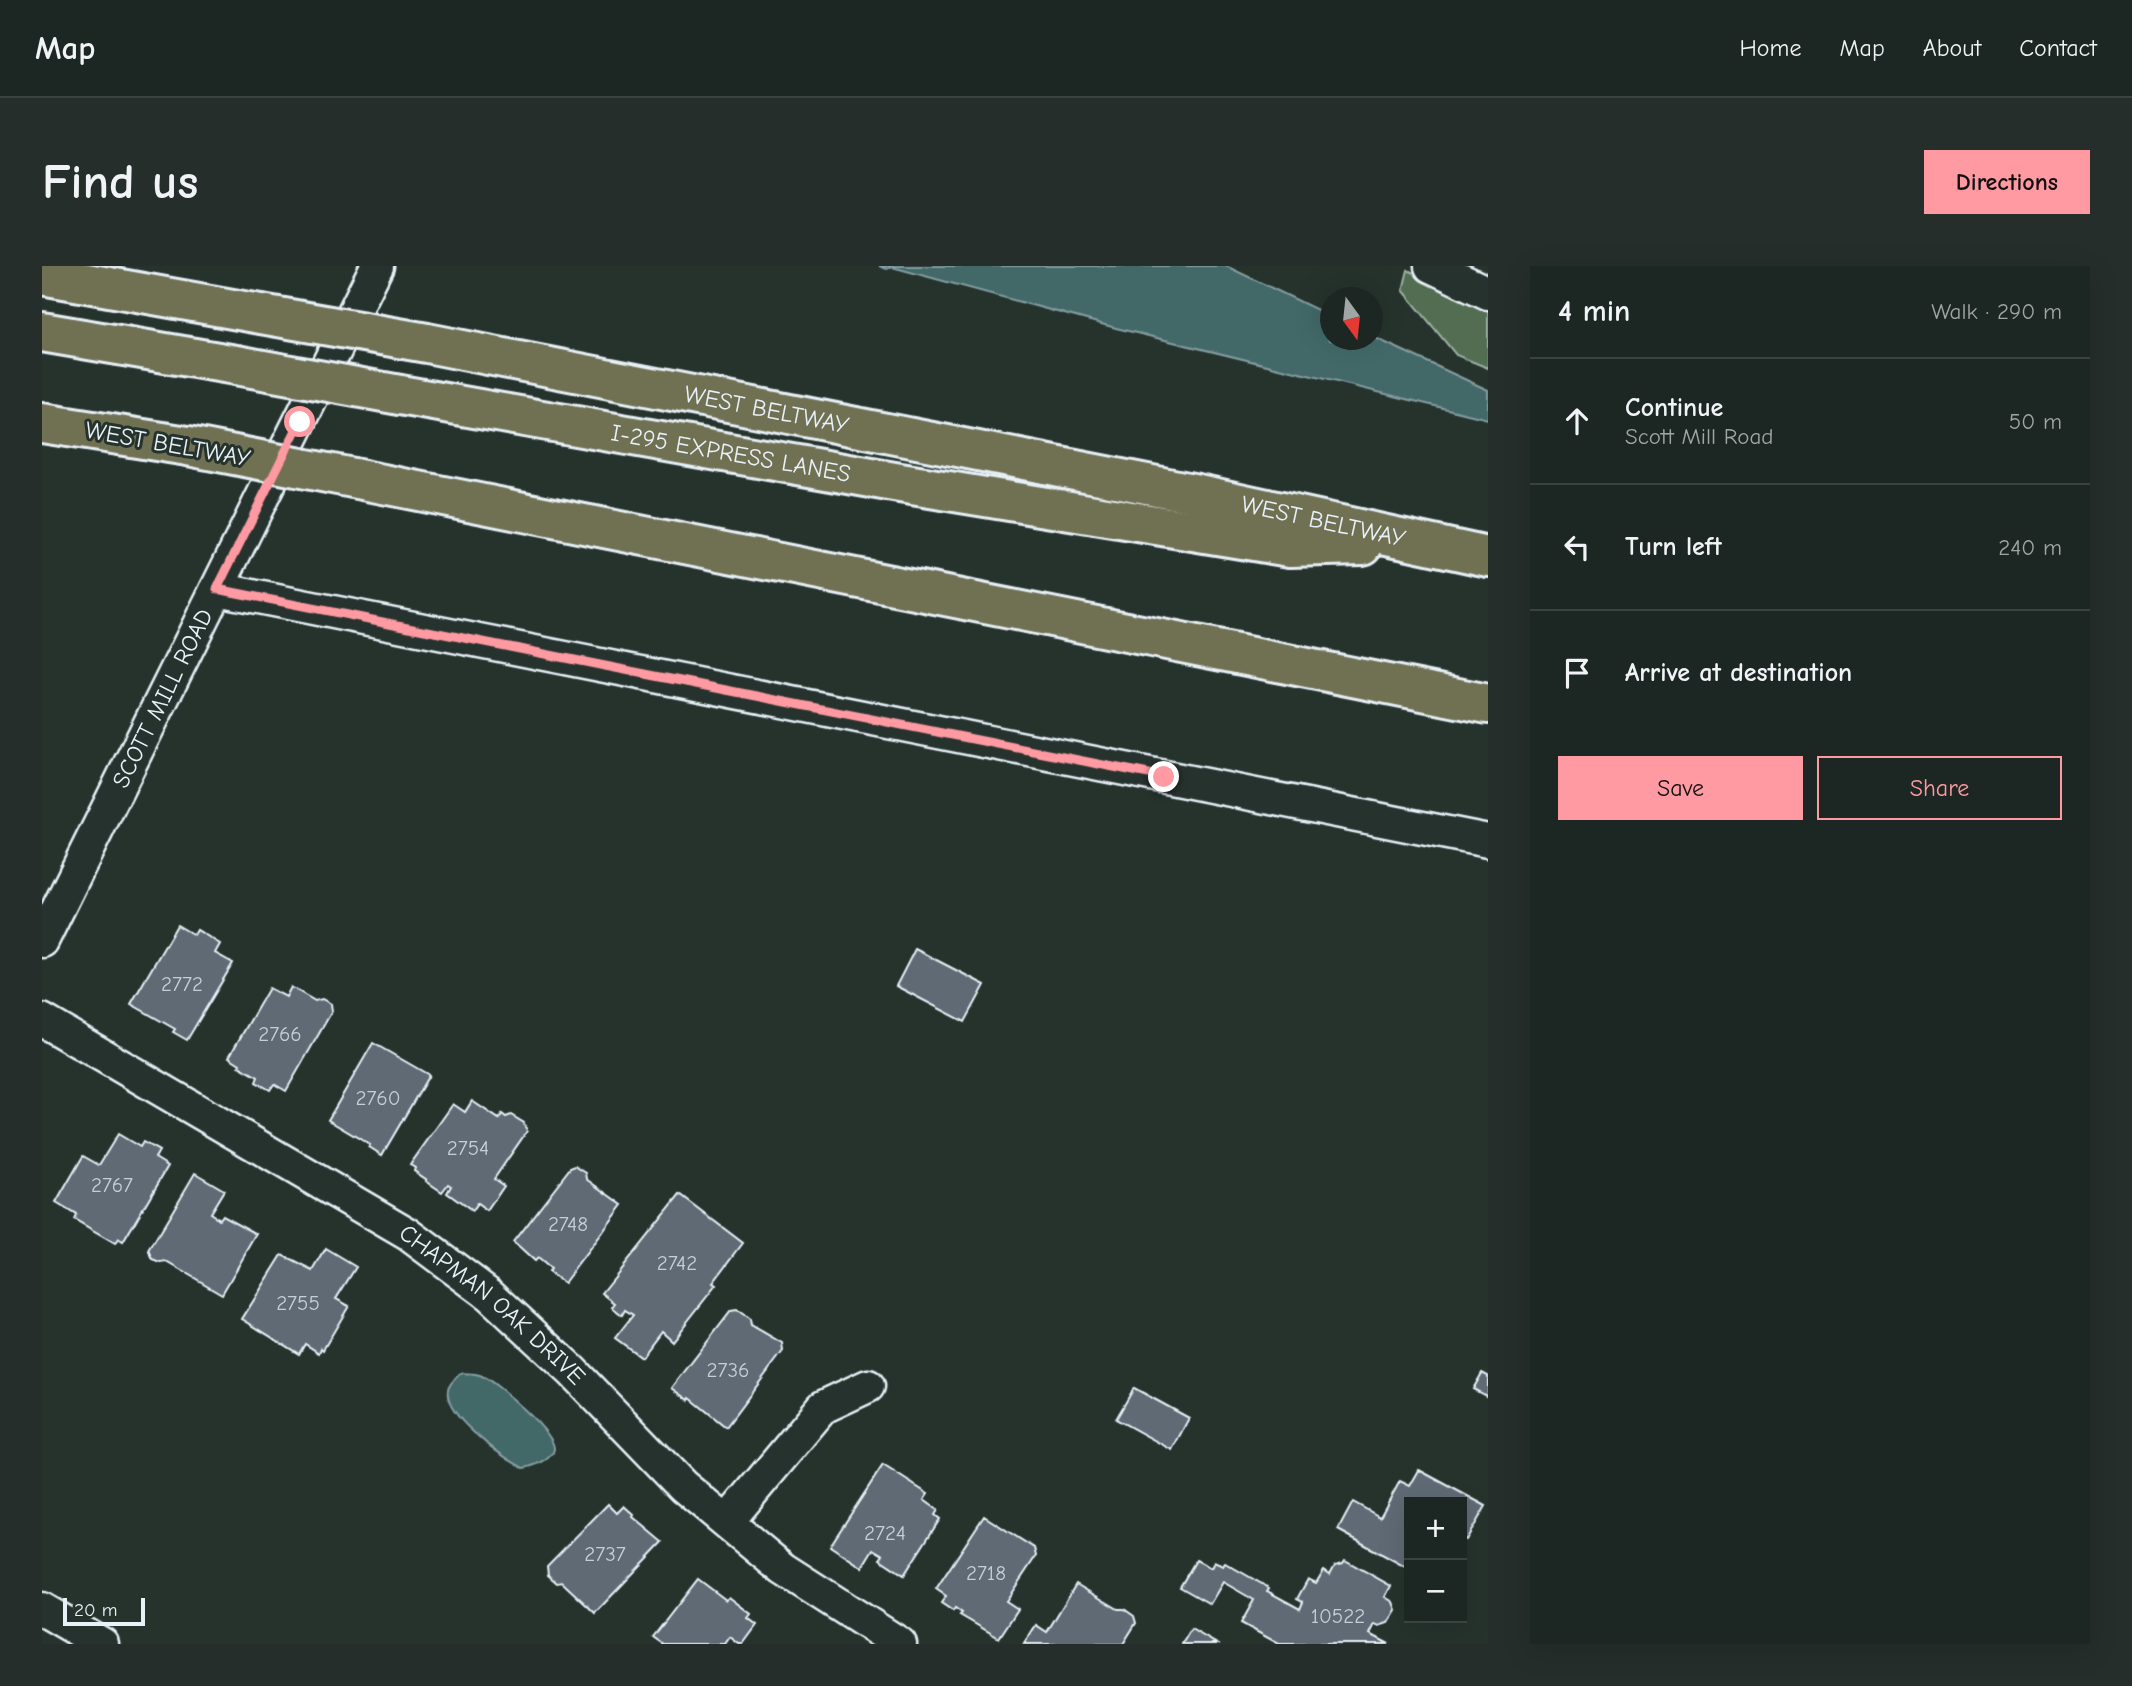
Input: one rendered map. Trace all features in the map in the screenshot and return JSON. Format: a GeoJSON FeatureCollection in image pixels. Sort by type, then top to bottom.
{"type":"FeatureCollection","features":[{"type":"Feature","properties":{"kind":"highway","name":"WEST BELTWAY"},"geometry":{"type":"LineString","coordinates":[[42,275],[427,343],[1198,494],[1488,557]]}},
{"type":"Feature","properties":{"kind":"highway","name":"I-295 EXPRESS LANES"},"geometry":{"type":"LineString","coordinates":[[42,332],[887,480],[1290,547],[1421,544]]}},
{"type":"Feature","properties":{"kind":"highway","name":"WEST BELTWAY"},"geometry":{"type":"LineString","coordinates":[[42,423],[188,446],[353,478],[1488,704]]}},
{"type":"Feature","properties":{"kind":"highway"},"geometry":{"type":"LineString","coordinates":[[42,433],[188,446]]}},
{"type":"Feature","properties":{"kind":"street","name":"SCOTT MILL ROAD"},"geometry":{"type":"LineString","coordinates":[[42,941],[377,266]]}},
{"type":"Feature","properties":{"kind":"street"},"geometry":{"type":"LineString","coordinates":[[1431,266],[1488,293]]}},
{"type":"Feature","properties":{"kind":"street"},"geometry":{"type":"LineString","coordinates":[[217,589],[1488,841]]}},
{"type":"Feature","properties":{"kind":"street","name":"CHAPMAN OAK DRIVE"},"geometry":{"type":"LineString","coordinates":[[42,1020],[408,1234],[490,1295],[572,1371],[682,1486],[783,1569],[900,1644]]}},
{"type":"Feature","properties":{"kind":"street"},"geometry":{"type":"LineString","coordinates":[[727,1522],[823,1407],[868,1386]]}},
{"type":"Feature","properties":{"kind":"street"},"geometry":{"type":"LineString","coordinates":[[42,1609],[102,1644]]}},
{"type":"Feature","properties":{"kind":"green space"},"geometry":{"type":"Polygon","coordinates":[[[1408,270],[1488,309],[1488,368],[1456,355],[1403,290],[1408,270]]]}},
{"type":"Feature","properties":{"kind":"water"},"geometry":{"type":"Polygon","coordinates":[[[879,266],[1226,266],[1320,311],[1320,350],[1383,350],[1383,342],[1488,390],[1488,419],[1116,328],[892,267],[887,269],[879,266]]]}},
{"type":"Feature","properties":{"kind":"water"},"geometry":{"type":"Polygon","coordinates":[[[461,1373],[482,1376],[500,1389],[536,1421],[552,1442],[553,1453],[546,1460],[523,1468],[476,1435],[455,1412],[449,1400],[449,1387],[461,1373]]]}},
{"type":"Feature","properties":{"kind":"building"},"geometry":{"type":"Polygon","coordinates":[[[177,925],[194,935],[197,930],[220,944],[215,953],[233,963],[187,1040],[173,1032],[175,1029],[131,1004],[177,925]]]}},
{"type":"Feature","properties":{"kind":"building"},"geometry":{"type":"Polygon","coordinates":[[[915,949],[985,985],[965,1022],[896,986],[915,949]]]}},
{"type":"Feature","properties":{"kind":"building"},"geometry":{"type":"Polygon","coordinates":[[[291,987],[315,1001],[322,999],[331,1004],[332,1011],[286,1091],[274,1084],[270,1090],[256,1082],[258,1077],[229,1057],[269,988],[286,997],[291,987]]]}},
{"type":"Feature","properties":{"kind":"building"},"geometry":{"type":"Polygon","coordinates":[[[373,1043],[429,1075],[382,1155],[328,1120],[373,1043]]]}},
{"type":"Feature","properties":{"kind":"building"},"geometry":{"type":"Polygon","coordinates":[[[472,1101],[499,1119],[502,1114],[506,1117],[511,1115],[524,1123],[527,1131],[494,1179],[504,1186],[487,1211],[477,1204],[472,1211],[447,1193],[451,1186],[448,1184],[442,1192],[410,1165],[453,1104],[465,1112],[472,1101]]]}},
{"type":"Feature","properties":{"kind":"building"},"geometry":{"type":"Polygon","coordinates":[[[118,1134],[140,1147],[143,1142],[159,1151],[155,1158],[168,1166],[123,1242],[118,1239],[115,1244],[74,1220],[76,1215],[56,1203],[83,1156],[99,1165],[118,1134]]]}},
{"type":"Feature","properties":{"kind":"building"},"geometry":{"type":"Polygon","coordinates":[[[575,1166],[586,1173],[587,1179],[623,1205],[564,1283],[548,1272],[550,1269],[537,1258],[534,1261],[513,1242],[570,1168],[575,1166]]]}},
{"type":"Feature","properties":{"kind":"building"},"geometry":{"type":"Polygon","coordinates":[[[195,1173],[224,1190],[210,1213],[219,1219],[222,1215],[257,1234],[222,1294],[167,1262],[153,1260],[149,1251],[195,1173]]]}},
{"type":"Feature","properties":{"kind":"building"},"geometry":{"type":"Polygon","coordinates":[[[680,1195],[743,1243],[713,1283],[716,1285],[672,1341],[661,1331],[641,1357],[615,1338],[633,1315],[625,1310],[622,1315],[612,1307],[615,1303],[602,1293],[680,1195]]]}},
{"type":"Feature","properties":{"kind":"building"},"geometry":{"type":"Polygon","coordinates":[[[326,1249],[356,1267],[336,1299],[349,1306],[323,1350],[321,1348],[319,1353],[305,1344],[299,1354],[242,1319],[282,1255],[313,1271],[326,1249]]]}},
{"type":"Feature","properties":{"kind":"building"},"geometry":{"type":"Polygon","coordinates":[[[737,1310],[750,1319],[751,1325],[782,1343],[783,1351],[726,1427],[690,1398],[689,1400],[672,1388],[731,1311],[737,1310]]]}},
{"type":"Feature","properties":{"kind":"building"},"geometry":{"type":"Polygon","coordinates":[[[1482,1373],[1488,1376],[1488,1397],[1473,1389],[1482,1373]]]}},
{"type":"Feature","properties":{"kind":"building"},"geometry":{"type":"Polygon","coordinates":[[[1134,1388],[1189,1418],[1172,1450],[1116,1419],[1134,1388]]]}},
{"type":"Feature","properties":{"kind":"building"},"geometry":{"type":"Polygon","coordinates":[[[883,1465],[928,1494],[924,1500],[938,1510],[935,1515],[940,1519],[904,1575],[880,1559],[883,1555],[873,1549],[862,1567],[830,1546],[883,1465]]]}},
{"type":"Feature","properties":{"kind":"building"},"geometry":{"type":"Polygon","coordinates":[[[1419,1470],[1486,1506],[1467,1538],[1467,1497],[1404,1497],[1404,1566],[1338,1530],[1353,1502],[1380,1517],[1400,1481],[1410,1486],[1419,1470]]]}},
{"type":"Feature","properties":{"kind":"building"},"geometry":{"type":"Polygon","coordinates":[[[608,1504],[617,1513],[624,1506],[663,1542],[595,1613],[562,1582],[557,1583],[548,1575],[547,1566],[608,1504]]]}},
{"type":"Feature","properties":{"kind":"building"},"geometry":{"type":"Polygon","coordinates":[[[984,1516],[1034,1548],[1036,1556],[1006,1601],[1018,1609],[999,1638],[960,1615],[962,1613],[955,1608],[953,1611],[941,1603],[946,1596],[936,1589],[984,1516]]]}},
{"type":"Feature","properties":{"kind":"building"},"geometry":{"type":"Polygon","coordinates":[[[1196,1560],[1211,1568],[1214,1562],[1223,1566],[1225,1563],[1300,1609],[1303,1602],[1297,1599],[1308,1579],[1316,1583],[1324,1570],[1330,1574],[1335,1565],[1345,1560],[1391,1586],[1385,1597],[1393,1602],[1396,1610],[1388,1623],[1379,1626],[1375,1624],[1370,1634],[1389,1644],[1279,1644],[1241,1623],[1254,1600],[1223,1582],[1210,1604],[1180,1587],[1196,1560]]]}},
{"type":"Feature","properties":{"kind":"building"},"geometry":{"type":"Polygon","coordinates":[[[698,1579],[751,1614],[748,1618],[757,1625],[743,1644],[730,1637],[725,1644],[663,1644],[653,1637],[698,1579]]]}},
{"type":"Feature","properties":{"kind":"building"},"geometry":{"type":"Polygon","coordinates":[[[1076,1584],[1134,1616],[1136,1623],[1123,1644],[1024,1644],[1036,1625],[1047,1632],[1076,1584]]]}},
{"type":"Feature","properties":{"kind":"building"},"geometry":{"type":"Polygon","coordinates":[[[1191,1629],[1217,1644],[1182,1644],[1191,1629]]]}},
{"type":"Feature","properties":{"kind":"route"},"geometry":{"type":"LineString","coordinates":[[300,422],[217,589],[1164,777]]}}]}
